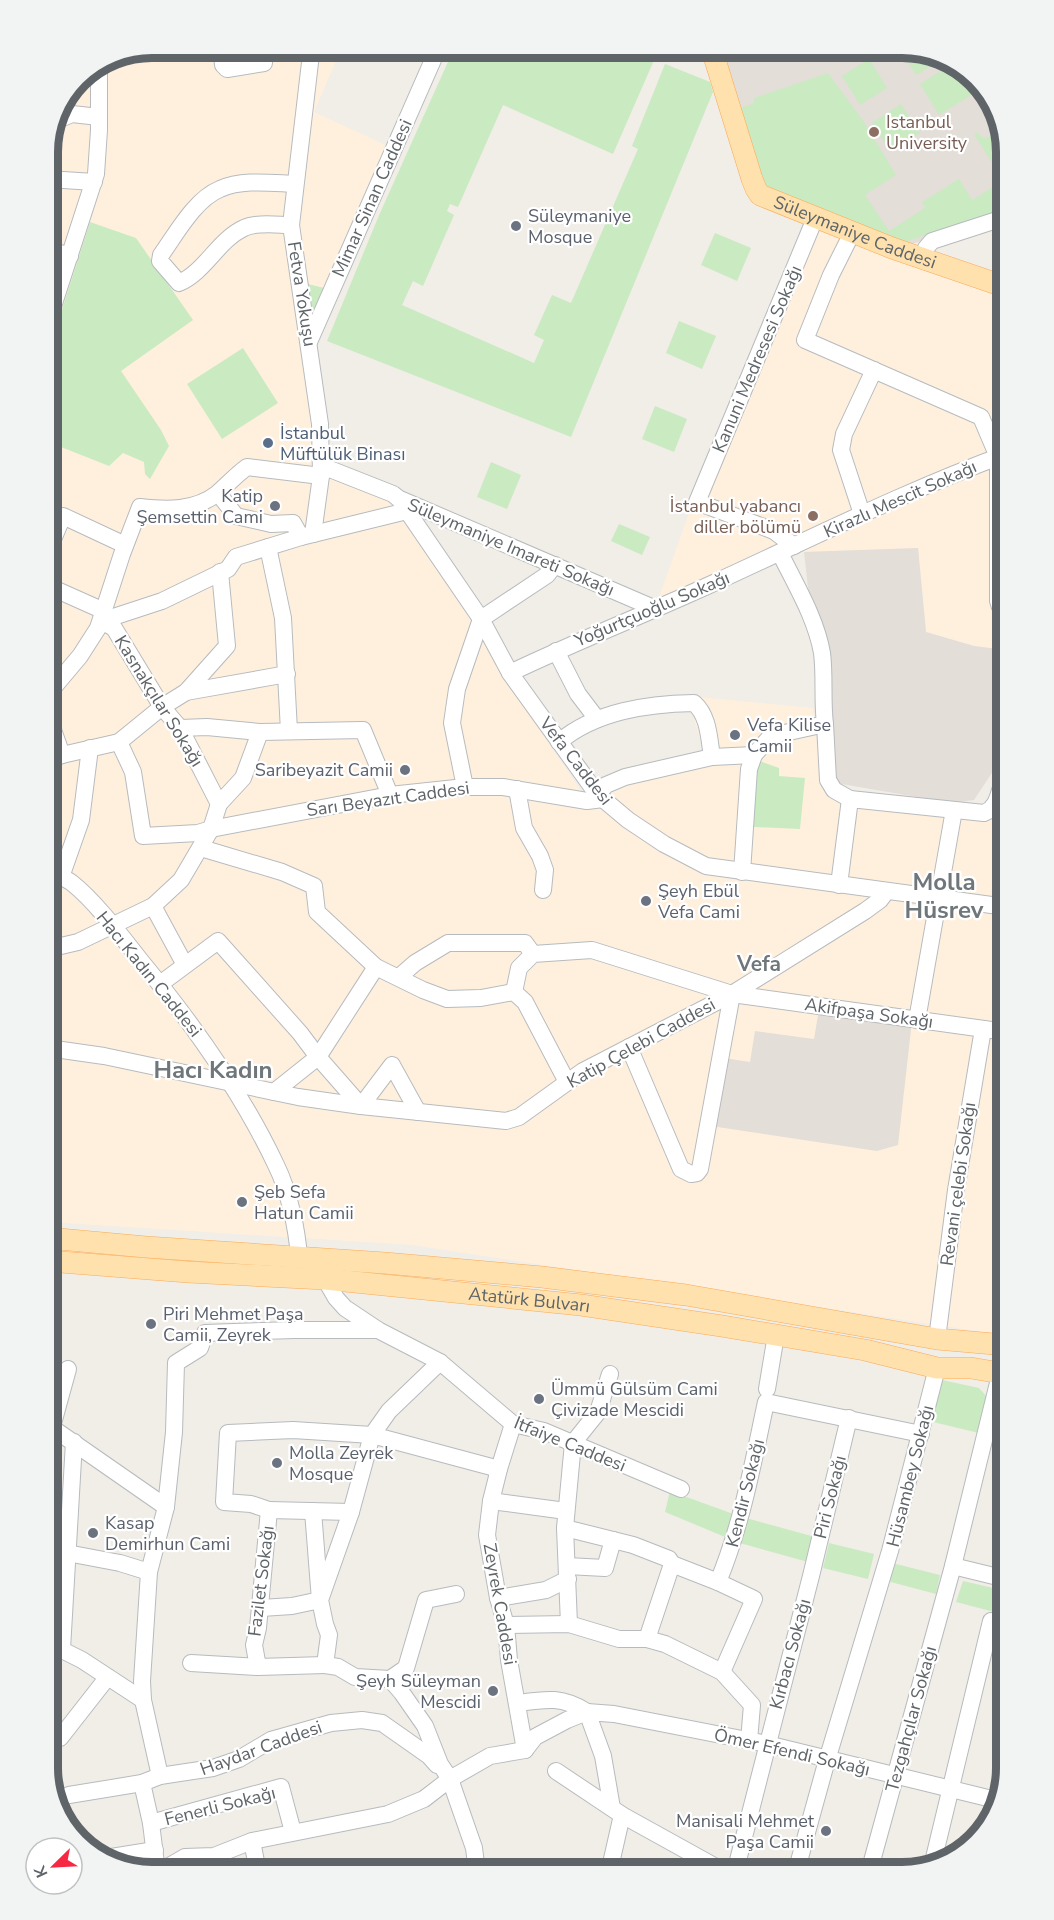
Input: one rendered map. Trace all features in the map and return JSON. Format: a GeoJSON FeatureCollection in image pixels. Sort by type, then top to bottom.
{"type":"FeatureCollection","features":[{"type":"Feature","properties":{"kind":"main road","name":"Süleymaniye Caddesi"},"geometry":{"type":"LineString","coordinates":[[715,59],[756,189],[760,195],[816,216],[852,233],[996,284]]}},
{"type":"Feature","properties":{"kind":"main road","name":"Atatürk Bulvarı"},"geometry":{"type":"LineString","coordinates":[[58,1239],[542,1277],[664,1292],[938,1339],[996,1342]]}},
{"type":"Feature","properties":{"kind":"main road","name":"Atatürk Bulvarı"},"geometry":{"type":"LineString","coordinates":[[58,1262],[188,1272],[325,1279],[581,1305],[865,1350],[937,1368],[971,1368],[996,1379]]}},
{"type":"Feature","properties":{"kind":"main road"},"geometry":{"type":"LineString","coordinates":[[938,1339],[979,1352],[996,1355]]}},
{"type":"Feature","properties":{"kind":"street"},"geometry":{"type":"LineString","coordinates":[[222,58],[223,65],[227,69],[264,63],[264,58]]}},
{"type":"Feature","properties":{"kind":"street","name":"Fetva Yokuşu"},"geometry":{"type":"LineString","coordinates":[[307,536],[322,470],[321,424],[291,225],[310,58]]}},
{"type":"Feature","properties":{"kind":"street","name":"Mimar Sinan Caddesi"},"geometry":{"type":"LineString","coordinates":[[309,342],[434,58]]}},
{"type":"Feature","properties":{"kind":"street"},"geometry":{"type":"LineString","coordinates":[[59,289],[94,182],[97,165],[99,75]]}},
{"type":"Feature","properties":{"kind":"street"},"geometry":{"type":"LineString","coordinates":[[66,117],[72,114],[99,117]]}},
{"type":"Feature","properties":{"kind":"street"},"geometry":{"type":"LineString","coordinates":[[59,180],[94,182]]}},
{"type":"Feature","properties":{"kind":"street"},"geometry":{"type":"LineString","coordinates":[[291,225],[246,226],[226,241],[188,279],[179,283],[160,261],[161,255],[189,214],[217,190],[235,184],[294,184]]}},
{"type":"Feature","properties":{"kind":"street","name":"Kanuni Medresesi Sokağı"},"geometry":{"type":"LineString","coordinates":[[787,550],[786,538],[774,531],[697,502],[816,216]]}},
{"type":"Feature","properties":{"kind":"street"},"geometry":{"type":"LineString","coordinates":[[922,258],[926,248],[933,241],[996,220]]}},
{"type":"Feature","properties":{"kind":"street"},"geometry":{"type":"LineString","coordinates":[[852,233],[831,275],[805,340],[981,417],[996,444]]}},
{"type":"Feature","properties":{"kind":"street"},"geometry":{"type":"LineString","coordinates":[[59,252],[70,256]]}},
{"type":"Feature","properties":{"kind":"street"},"geometry":{"type":"LineString","coordinates":[[862,514],[840,450],[844,434],[874,370]]}},
{"type":"Feature","properties":{"kind":"street","name":"Kirazlı Mescit Sokağı"},"geometry":{"type":"LineString","coordinates":[[787,550],[862,514],[996,458]]}},
{"type":"Feature","properties":{"kind":"street","name":"Vefa Caddesi"},"geometry":{"type":"LineString","coordinates":[[125,545],[140,507],[179,509],[202,503],[218,493],[247,467],[322,470],[393,494],[403,505],[481,619],[510,672],[559,742],[600,796],[628,820],[706,866],[996,906]]}},
{"type":"Feature","properties":{"kind":"street"},"geometry":{"type":"LineString","coordinates":[[218,493],[236,516],[271,524],[293,524],[307,536]]}},
{"type":"Feature","properties":{"kind":"street"},"geometry":{"type":"LineString","coordinates":[[59,592],[103,616],[162,601],[228,569],[236,557],[403,505]]}},
{"type":"Feature","properties":{"kind":"street","name":"Süleymaniye Imareti Sokağı"},"geometry":{"type":"LineString","coordinates":[[403,505],[555,565],[656,609]]}},
{"type":"Feature","properties":{"kind":"street"},"geometry":{"type":"LineString","coordinates":[[59,526],[63,516],[125,545],[103,616]]}},
{"type":"Feature","properties":{"kind":"street"},"geometry":{"type":"LineString","coordinates":[[268,547],[283,618],[289,731]]}},
{"type":"Feature","properties":{"kind":"street"},"geometry":{"type":"LineString","coordinates":[[787,550],[822,651],[824,682],[822,705],[828,780],[834,790],[850,799],[984,813],[991,810],[996,799]]}},
{"type":"Feature","properties":{"kind":"street","name":"Yoğurtçuoğlu Sokağı"},"geometry":{"type":"LineString","coordinates":[[510,672],[787,550]]}},
{"type":"Feature","properties":{"kind":"street"},"geometry":{"type":"LineString","coordinates":[[465,787],[452,723],[457,689],[481,619],[547,574],[555,565]]}},
{"type":"Feature","properties":{"kind":"street"},"geometry":{"type":"LineString","coordinates":[[59,757],[120,742],[162,706],[186,692],[227,646],[220,572]]}},
{"type":"Feature","properties":{"kind":"street","name":"Kasnakçılar Sokağı"},"geometry":{"type":"LineString","coordinates":[[59,681],[80,656],[103,616],[114,628],[162,706],[180,728],[219,804]]}},
{"type":"Feature","properties":{"kind":"street"},"geometry":{"type":"LineString","coordinates":[[556,651],[578,694],[597,719]]}},
{"type":"Feature","properties":{"kind":"street"},"geometry":{"type":"LineString","coordinates":[[186,692],[287,674]]}},
{"type":"Feature","properties":{"kind":"street"},"geometry":{"type":"LineString","coordinates":[[559,742],[597,719],[631,709],[694,703],[704,717],[712,757]]}},
{"type":"Feature","properties":{"kind":"street"},"geometry":{"type":"LineString","coordinates":[[742,872],[748,769],[754,755],[771,736],[825,724]]}},
{"type":"Feature","properties":{"kind":"street"},"geometry":{"type":"LineString","coordinates":[[180,728],[207,727],[260,732],[363,730],[390,795]]}},
{"type":"Feature","properties":{"kind":"street"},"geometry":{"type":"LineString","coordinates":[[59,947],[78,942],[153,906],[181,880],[211,829],[219,804],[243,778],[260,732]]}},
{"type":"Feature","properties":{"kind":"street","name":"Sarı Beyazıt Caddesi"},"geometry":{"type":"LineString","coordinates":[[120,742],[134,772],[143,836],[198,833],[390,795],[465,787],[488,786],[517,789],[587,801],[600,796]]}},
{"type":"Feature","properties":{"kind":"street"},"geometry":{"type":"LineString","coordinates":[[59,864],[81,820],[90,748]]}},
{"type":"Feature","properties":{"kind":"street"},"geometry":{"type":"LineString","coordinates":[[600,796],[606,785],[625,777],[712,757],[754,755]]}},
{"type":"Feature","properties":{"kind":"street"},"geometry":{"type":"LineString","coordinates":[[517,789],[524,828],[545,870],[543,890]]}},
{"type":"Feature","properties":{"kind":"street"},"geometry":{"type":"LineString","coordinates":[[839,885],[850,799]]}},
{"type":"Feature","properties":{"kind":"street"},"geometry":{"type":"LineString","coordinates":[[917,1020],[954,810]]}},
{"type":"Feature","properties":{"kind":"street"},"geometry":{"type":"LineString","coordinates":[[201,848],[282,872],[314,886],[317,912],[376,967],[423,990],[447,999],[481,998],[514,992]]}},
{"type":"Feature","properties":{"kind":"street","name":"Hacı Kadın Caddesi"},"geometry":{"type":"LineString","coordinates":[[59,876],[72,883],[113,926],[192,1025],[232,1084],[277,1167],[292,1216],[299,1257]]}},
{"type":"Feature","properties":{"kind":"street","name":"Katip Çelebi Caddesi"},"geometry":{"type":"LineString","coordinates":[[58,1049],[104,1056],[274,1092],[361,1106],[506,1121],[519,1117],[567,1082],[628,1047],[732,994],[865,911],[880,900],[886,892]]}},
{"type":"Feature","properties":{"kind":"street"},"geometry":{"type":"LineString","coordinates":[[153,906],[185,964]]}},
{"type":"Feature","properties":{"kind":"street"},"geometry":{"type":"LineString","coordinates":[[160,984],[218,941],[361,1106],[392,1065],[418,1112]]}},
{"type":"Feature","properties":{"kind":"street"},"geometry":{"type":"LineString","coordinates":[[399,977],[415,963],[448,943],[525,943],[533,954],[519,968],[514,992]]}},
{"type":"Feature","properties":{"kind":"street","name":"Akifpaşa Sokağı"},"geometry":{"type":"LineString","coordinates":[[533,954],[592,950],[732,994],[996,1031]]}},
{"type":"Feature","properties":{"kind":"street"},"geometry":{"type":"LineString","coordinates":[[274,1092],[318,1057],[376,967]]}},
{"type":"Feature","properties":{"kind":"street"},"geometry":{"type":"LineString","coordinates":[[514,992],[525,1002],[567,1082]]}},
{"type":"Feature","properties":{"kind":"street"},"geometry":{"type":"LineString","coordinates":[[628,1047],[681,1168],[691,1174],[697,1173],[700,1168],[732,994]]}},
{"type":"Feature","properties":{"kind":"street","name":"Revani çelebi Sokağı"},"geometry":{"type":"LineString","coordinates":[[938,1339],[956,1190],[983,1029]]}},
{"type":"Feature","properties":{"kind":"street","name":"İtfaiye Caddesi"},"geometry":{"type":"LineString","coordinates":[[325,1279],[345,1308],[378,1330],[440,1362],[513,1425],[544,1431],[681,1489]]}},
{"type":"Feature","properties":{"kind":"street"},"geometry":{"type":"LineString","coordinates":[[160,1776],[143,1700],[149,1572],[166,1507],[177,1364],[200,1348],[205,1333],[378,1330]]}},
{"type":"Feature","properties":{"kind":"street","name":"Kendir Sokağı"},"geometry":{"type":"LineString","coordinates":[[718,1582],[733,1547],[742,1513],[776,1335]]}},
{"type":"Feature","properties":{"kind":"street"},"geometry":{"type":"LineString","coordinates":[[320,1600],[351,1512],[372,1435],[389,1412],[440,1362]]}},
{"type":"Feature","properties":{"kind":"street","name":"Hüsambey Sokağı"},"geometry":{"type":"LineString","coordinates":[[799,1862],[880,1582],[937,1368]]}},
{"type":"Feature","properties":{"kind":"street"},"geometry":{"type":"LineString","coordinates":[[58,1400],[68,1369]]}},
{"type":"Feature","properties":{"kind":"street"},"geometry":{"type":"LineString","coordinates":[[569,1624],[566,1519],[573,1443],[598,1413],[610,1374]]}},
{"type":"Feature","properties":{"kind":"street"},"geometry":{"type":"LineString","coordinates":[[766,1396],[921,1434]]}},
{"type":"Feature","properties":{"kind":"street","name":"Tezgahçılar Sokağı"},"geometry":{"type":"LineString","coordinates":[[872,1862],[996,1411]]}},
{"type":"Feature","properties":{"kind":"street","name":"Piri Sokağı"},"geometry":{"type":"LineString","coordinates":[[811,1576],[849,1418]]}},
{"type":"Feature","properties":{"kind":"street","name":"Zeyrek Caddesi"},"geometry":{"type":"LineString","coordinates":[[513,1425],[491,1502],[487,1535],[498,1598],[506,1625],[509,1660],[525,1750]]}},
{"type":"Feature","properties":{"kind":"street"},"geometry":{"type":"LineString","coordinates":[[269,1510],[251,1504],[224,1502],[228,1433],[293,1430],[372,1435],[499,1469]]}},
{"type":"Feature","properties":{"kind":"street"},"geometry":{"type":"LineString","coordinates":[[58,1431],[166,1507]]}},
{"type":"Feature","properties":{"kind":"street"},"geometry":{"type":"LineString","coordinates":[[58,1622],[67,1552],[74,1442]]}},
{"type":"Feature","properties":{"kind":"street"},"geometry":{"type":"LineString","coordinates":[[491,1502],[566,1519],[613,1540],[669,1559],[672,1564],[754,1599],[722,1672]]}},
{"type":"Feature","properties":{"kind":"street","name":"Fazilet Sokağı"},"geometry":{"type":"LineString","coordinates":[[258,1667],[254,1645],[261,1608],[269,1510],[351,1512]]}},
{"type":"Feature","properties":{"kind":"street"},"geometry":{"type":"LineString","coordinates":[[313,1511],[320,1600],[329,1635],[325,1665]]}},
{"type":"Feature","properties":{"kind":"street"},"geometry":{"type":"LineString","coordinates":[[498,1598],[546,1590],[567,1572],[605,1568],[613,1540]]}},
{"type":"Feature","properties":{"kind":"street"},"geometry":{"type":"LineString","coordinates":[[67,1552],[120,1563],[149,1572]]}},
{"type":"Feature","properties":{"kind":"street"},"geometry":{"type":"LineString","coordinates":[[647,1639],[672,1564]]}},
{"type":"Feature","properties":{"kind":"street"},"geometry":{"type":"LineString","coordinates":[[953,1566],[996,1577]]}},
{"type":"Feature","properties":{"kind":"street","name":"Kırbacı Sokağı"},"geometry":{"type":"LineString","coordinates":[[738,1862],[811,1576]]}},
{"type":"Feature","properties":{"kind":"street"},"geometry":{"type":"LineString","coordinates":[[191,1663],[258,1667],[325,1665],[338,1667],[355,1677],[390,1679],[406,1668],[426,1600],[456,1594]]}},
{"type":"Feature","properties":{"kind":"street"},"geometry":{"type":"LineString","coordinates":[[261,1608],[291,1606],[320,1600]]}},
{"type":"Feature","properties":{"kind":"street"},"geometry":{"type":"LineString","coordinates":[[935,1855],[992,1621]]}},
{"type":"Feature","properties":{"kind":"street"},"geometry":{"type":"LineString","coordinates":[[506,1625],[569,1624],[619,1639],[647,1639],[665,1644],[722,1672],[752,1705],[749,1741]]}},
{"type":"Feature","properties":{"kind":"street"},"geometry":{"type":"LineString","coordinates":[[58,1648],[82,1660],[143,1700]]}},
{"type":"Feature","properties":{"kind":"street"},"geometry":{"type":"LineString","coordinates":[[60,1738],[107,1678]]}},
{"type":"Feature","properties":{"kind":"street"},"geometry":{"type":"LineString","coordinates":[[390,1679],[425,1726],[440,1764],[450,1779],[474,1848],[476,1861]]}},
{"type":"Feature","properties":{"kind":"street"},"geometry":{"type":"LineString","coordinates":[[518,1703],[563,1700],[587,1712],[603,1756],[617,1811],[610,1862]]}},
{"type":"Feature","properties":{"kind":"street"},"geometry":{"type":"LineString","coordinates":[[221,1861],[252,1841],[388,1814],[424,1799],[450,1779],[490,1756],[525,1750],[535,1737],[587,1712]]}},
{"type":"Feature","properties":{"kind":"street","name":"Ömer Efendi Sokağı"},"geometry":{"type":"LineString","coordinates":[[587,1712],[614,1714],[767,1744],[991,1799]]}},
{"type":"Feature","properties":{"kind":"street","name":"Haydar Caddesi"},"geometry":{"type":"LineString","coordinates":[[64,1797],[142,1783],[160,1776],[213,1768],[238,1759],[272,1740],[332,1723],[362,1720],[382,1723],[429,1756],[450,1779]]}},
{"type":"Feature","properties":{"kind":"street"},"geometry":{"type":"LineString","coordinates":[[556,1771],[617,1811],[707,1862]]}},
{"type":"Feature","properties":{"kind":"street"},"geometry":{"type":"LineString","coordinates":[[142,1783],[157,1861]]}},
{"type":"Feature","properties":{"kind":"street","name":"Fenerli Sokağı"},"geometry":{"type":"LineString","coordinates":[[151,1823],[281,1786],[293,1832]]}},
{"type":"Feature","properties":{"kind":"street"},"geometry":{"type":"LineString","coordinates":[[252,1841],[256,1861]]}},
{"type":"Feature","properties":{"kind":"street"},"geometry":{"type":"LineString","coordinates":[[119,1856],[155,1850]]}},
{"type":"Feature","properties":{"kind":"street"},"geometry":{"type":"LineString","coordinates":[[178,1861],[185,1857],[203,1861]]}},
{"type":"Feature","properties":{"kind":"shaded area"},"geometry":{"type":"Polygon","coordinates":[[[152,58],[337,58],[314,112],[390,147],[310,330],[327,462],[393,490],[512,690],[582,792],[660,853],[724,878],[996,912],[996,1334],[412,1245],[58,1223],[59,146],[66,116],[74,100],[86,86],[100,74],[134,60],[152,58]]]}},
{"type":"Feature","properties":{"kind":"shaded area","name":"Istanbul University"},"geometry":{"type":"Polygon","coordinates":[[[720,59],[908,59],[926,62],[949,71],[968,86],[983,105],[994,134],[996,216],[900,248],[766,191],[720,59]]]}},
{"type":"Feature","properties":{"kind":"shaded area"},"geometry":{"type":"Polygon","coordinates":[[[812,222],[996,292],[996,454],[657,603],[695,496],[812,222]]]}},
{"type":"Feature","properties":{"kind":"shaded area"},"geometry":{"type":"Polygon","coordinates":[[[996,464],[996,649],[974,646],[926,632],[918,548],[804,552],[802,547],[996,464]]]}},
{"type":"Feature","properties":{"kind":"shaded area"},"geometry":{"type":"Polygon","coordinates":[[[918,548],[926,632],[974,646],[996,649],[996,768],[974,800],[952,803],[830,782],[804,552],[918,548]]]}},
{"type":"Feature","properties":{"kind":"shaded area"},"geometry":{"type":"Polygon","coordinates":[[[687,696],[813,708],[821,782],[841,799],[987,817],[996,820],[996,901],[710,861],[667,841],[596,784],[704,752],[687,696]]]}},
{"type":"Feature","properties":{"kind":"shaded area"},"geometry":{"type":"Polygon","coordinates":[[[819,1009],[912,1021],[898,1145],[877,1151],[711,1126],[724,1058],[750,1062],[755,1031],[814,1039],[819,1009]]]}},
{"type":"Feature","properties":{"kind":"green space"},"geometry":{"type":"Polygon","coordinates":[[[450,58],[655,59],[613,154],[503,105],[458,207],[450,204],[447,211],[454,215],[423,286],[413,281],[402,305],[534,363],[544,340],[534,335],[552,295],[571,303],[638,149],[632,146],[665,64],[710,82],[713,92],[571,437],[327,341],[380,213],[450,58]]]}},
{"type":"Feature","properties":{"kind":"green space"},"geometry":{"type":"Polygon","coordinates":[[[869,59],[887,88],[860,105],[842,76],[869,59]]]}},
{"type":"Feature","properties":{"kind":"green space"},"geometry":{"type":"Polygon","coordinates":[[[906,59],[934,64],[916,75],[906,59]]]}},
{"type":"Feature","properties":{"kind":"green space"},"geometry":{"type":"Polygon","coordinates":[[[944,69],[959,78],[974,93],[939,115],[920,84],[944,69]]]}},
{"type":"Feature","properties":{"kind":"green space"},"geometry":{"type":"Polygon","coordinates":[[[828,73],[864,122],[896,175],[865,195],[889,231],[925,208],[922,202],[959,179],[972,200],[996,185],[996,211],[893,246],[766,191],[738,109],[754,103],[754,98],[828,73]]]}},
{"type":"Feature","properties":{"kind":"green space"},"geometry":{"type":"Polygon","coordinates":[[[901,104],[920,133],[891,152],[872,123],[901,104]]]}},
{"type":"Feature","properties":{"kind":"green space"},"geometry":{"type":"Polygon","coordinates":[[[993,131],[996,152],[994,166],[974,134],[977,132],[982,138],[990,137],[993,131]]]}},
{"type":"Feature","properties":{"kind":"green space"},"geometry":{"type":"Polygon","coordinates":[[[90,222],[136,238],[193,320],[121,371],[161,430],[169,446],[150,479],[145,474],[144,462],[123,453],[109,466],[59,446],[59,319],[90,222]]]}},
{"type":"Feature","properties":{"kind":"green space"},"geometry":{"type":"Polygon","coordinates":[[[715,233],[751,248],[737,281],[701,265],[715,233]]]}},
{"type":"Feature","properties":{"kind":"green space"},"geometry":{"type":"Polygon","coordinates":[[[308,284],[328,289],[313,314],[308,284]]]}},
{"type":"Feature","properties":{"kind":"green space"},"geometry":{"type":"Polygon","coordinates":[[[679,321],[716,336],[702,369],[666,353],[679,321]]]}},
{"type":"Feature","properties":{"kind":"green space"},"geometry":{"type":"Polygon","coordinates":[[[243,348],[278,403],[222,439],[187,384],[243,348]]]}},
{"type":"Feature","properties":{"kind":"green space"},"geometry":{"type":"Polygon","coordinates":[[[655,406],[687,419],[674,452],[642,439],[655,406]]]}},
{"type":"Feature","properties":{"kind":"green space"},"geometry":{"type":"Polygon","coordinates":[[[491,462],[521,475],[507,509],[477,497],[491,462]]]}},
{"type":"Feature","properties":{"kind":"green space"},"geometry":{"type":"Polygon","coordinates":[[[619,524],[650,537],[642,555],[611,541],[619,524]]]}},
{"type":"Feature","properties":{"kind":"green space"},"geometry":{"type":"Polygon","coordinates":[[[754,759],[779,768],[779,776],[805,778],[800,829],[754,827],[754,759]]]}},
{"type":"Feature","properties":{"kind":"green space"},"geometry":{"type":"Polygon","coordinates":[[[937,1379],[979,1388],[987,1397],[979,1433],[929,1421],[937,1379]]]}},
{"type":"Feature","properties":{"kind":"green space"},"geometry":{"type":"Polygon","coordinates":[[[670,1491],[736,1515],[730,1539],[665,1512],[670,1491]]]}},
{"type":"Feature","properties":{"kind":"green space"},"geometry":{"type":"Polygon","coordinates":[[[746,1518],[815,1537],[808,1562],[740,1543],[746,1518]]]}},
{"type":"Feature","properties":{"kind":"green space"},"geometry":{"type":"Polygon","coordinates":[[[829,1543],[874,1554],[868,1579],[823,1568],[829,1543]]]}},
{"type":"Feature","properties":{"kind":"green space"},"geometry":{"type":"Polygon","coordinates":[[[892,1563],[940,1575],[936,1594],[887,1581],[892,1563]]]}},
{"type":"Feature","properties":{"kind":"green space"},"geometry":{"type":"Polygon","coordinates":[[[963,1581],[996,1589],[996,1612],[956,1602],[963,1581]]]}},
{"type":"Feature","properties":{"kind":"place","name":"Istanbul University"},"geometry":{"type":"Point","coordinates":[874,132]}},
{"type":"Feature","properties":{"kind":"place","name":"Süleymaniye Mosque"},"geometry":{"type":"Point","coordinates":[516,226]}},
{"type":"Feature","properties":{"kind":"place","name":"İstanbul Müftülük Binası"},"geometry":{"type":"Point","coordinates":[268,443]}},
{"type":"Feature","properties":{"kind":"place","name":"Katip Şemsettin Cami"},"geometry":{"type":"Point","coordinates":[275,506]}},
{"type":"Feature","properties":{"kind":"place","name":"İstanbul yabancı diller bölümü"},"geometry":{"type":"Point","coordinates":[813,516]}},
{"type":"Feature","properties":{"kind":"place","name":"Vefa Kilise Camii"},"geometry":{"type":"Point","coordinates":[735,735]}},
{"type":"Feature","properties":{"kind":"place","name":"Saribeyazit Camii"},"geometry":{"type":"Point","coordinates":[405,770]}},
{"type":"Feature","properties":{"kind":"place","name":"Şeyh Ebül Vefa Cami"},"geometry":{"type":"Point","coordinates":[646,901]}},
{"type":"Feature","properties":{"kind":"place","name":"Şeb Sefa Hatun Camii"},"geometry":{"type":"Point","coordinates":[242,1202]}},
{"type":"Feature","properties":{"kind":"place","name":"Piri Mehmet Paşa Camii, Zeyrek"},"geometry":{"type":"Point","coordinates":[151,1324]}},
{"type":"Feature","properties":{"kind":"place","name":"Ümmü Gülsüm Cami Çivizade Mescidi"},"geometry":{"type":"Point","coordinates":[539,1399]}},
{"type":"Feature","properties":{"kind":"place","name":"Molla Zeyrek Mosque"},"geometry":{"type":"Point","coordinates":[277,1463]}},
{"type":"Feature","properties":{"kind":"place","name":"Kasap Demirhun Cami"},"geometry":{"type":"Point","coordinates":[93,1533]}},
{"type":"Feature","properties":{"kind":"place","name":"Şeyh Süleyman Mescidi"},"geometry":{"type":"Point","coordinates":[493,1691]}},
{"type":"Feature","properties":{"kind":"place","name":"Manisali Mehmet Paşa Camii"},"geometry":{"type":"Point","coordinates":[826,1831]}},
{"type":"Feature","properties":{"kind":"district","name":"Molla Hüsrev"},"geometry":{"type":"Point","coordinates":[944,896]}},
{"type":"Feature","properties":{"kind":"district","name":"Vefa"},"geometry":{"type":"Point","coordinates":[759,964]}},
{"type":"Feature","properties":{"kind":"district","name":"Hacı Kadın"},"geometry":{"type":"Point","coordinates":[213,1070]}}]}
